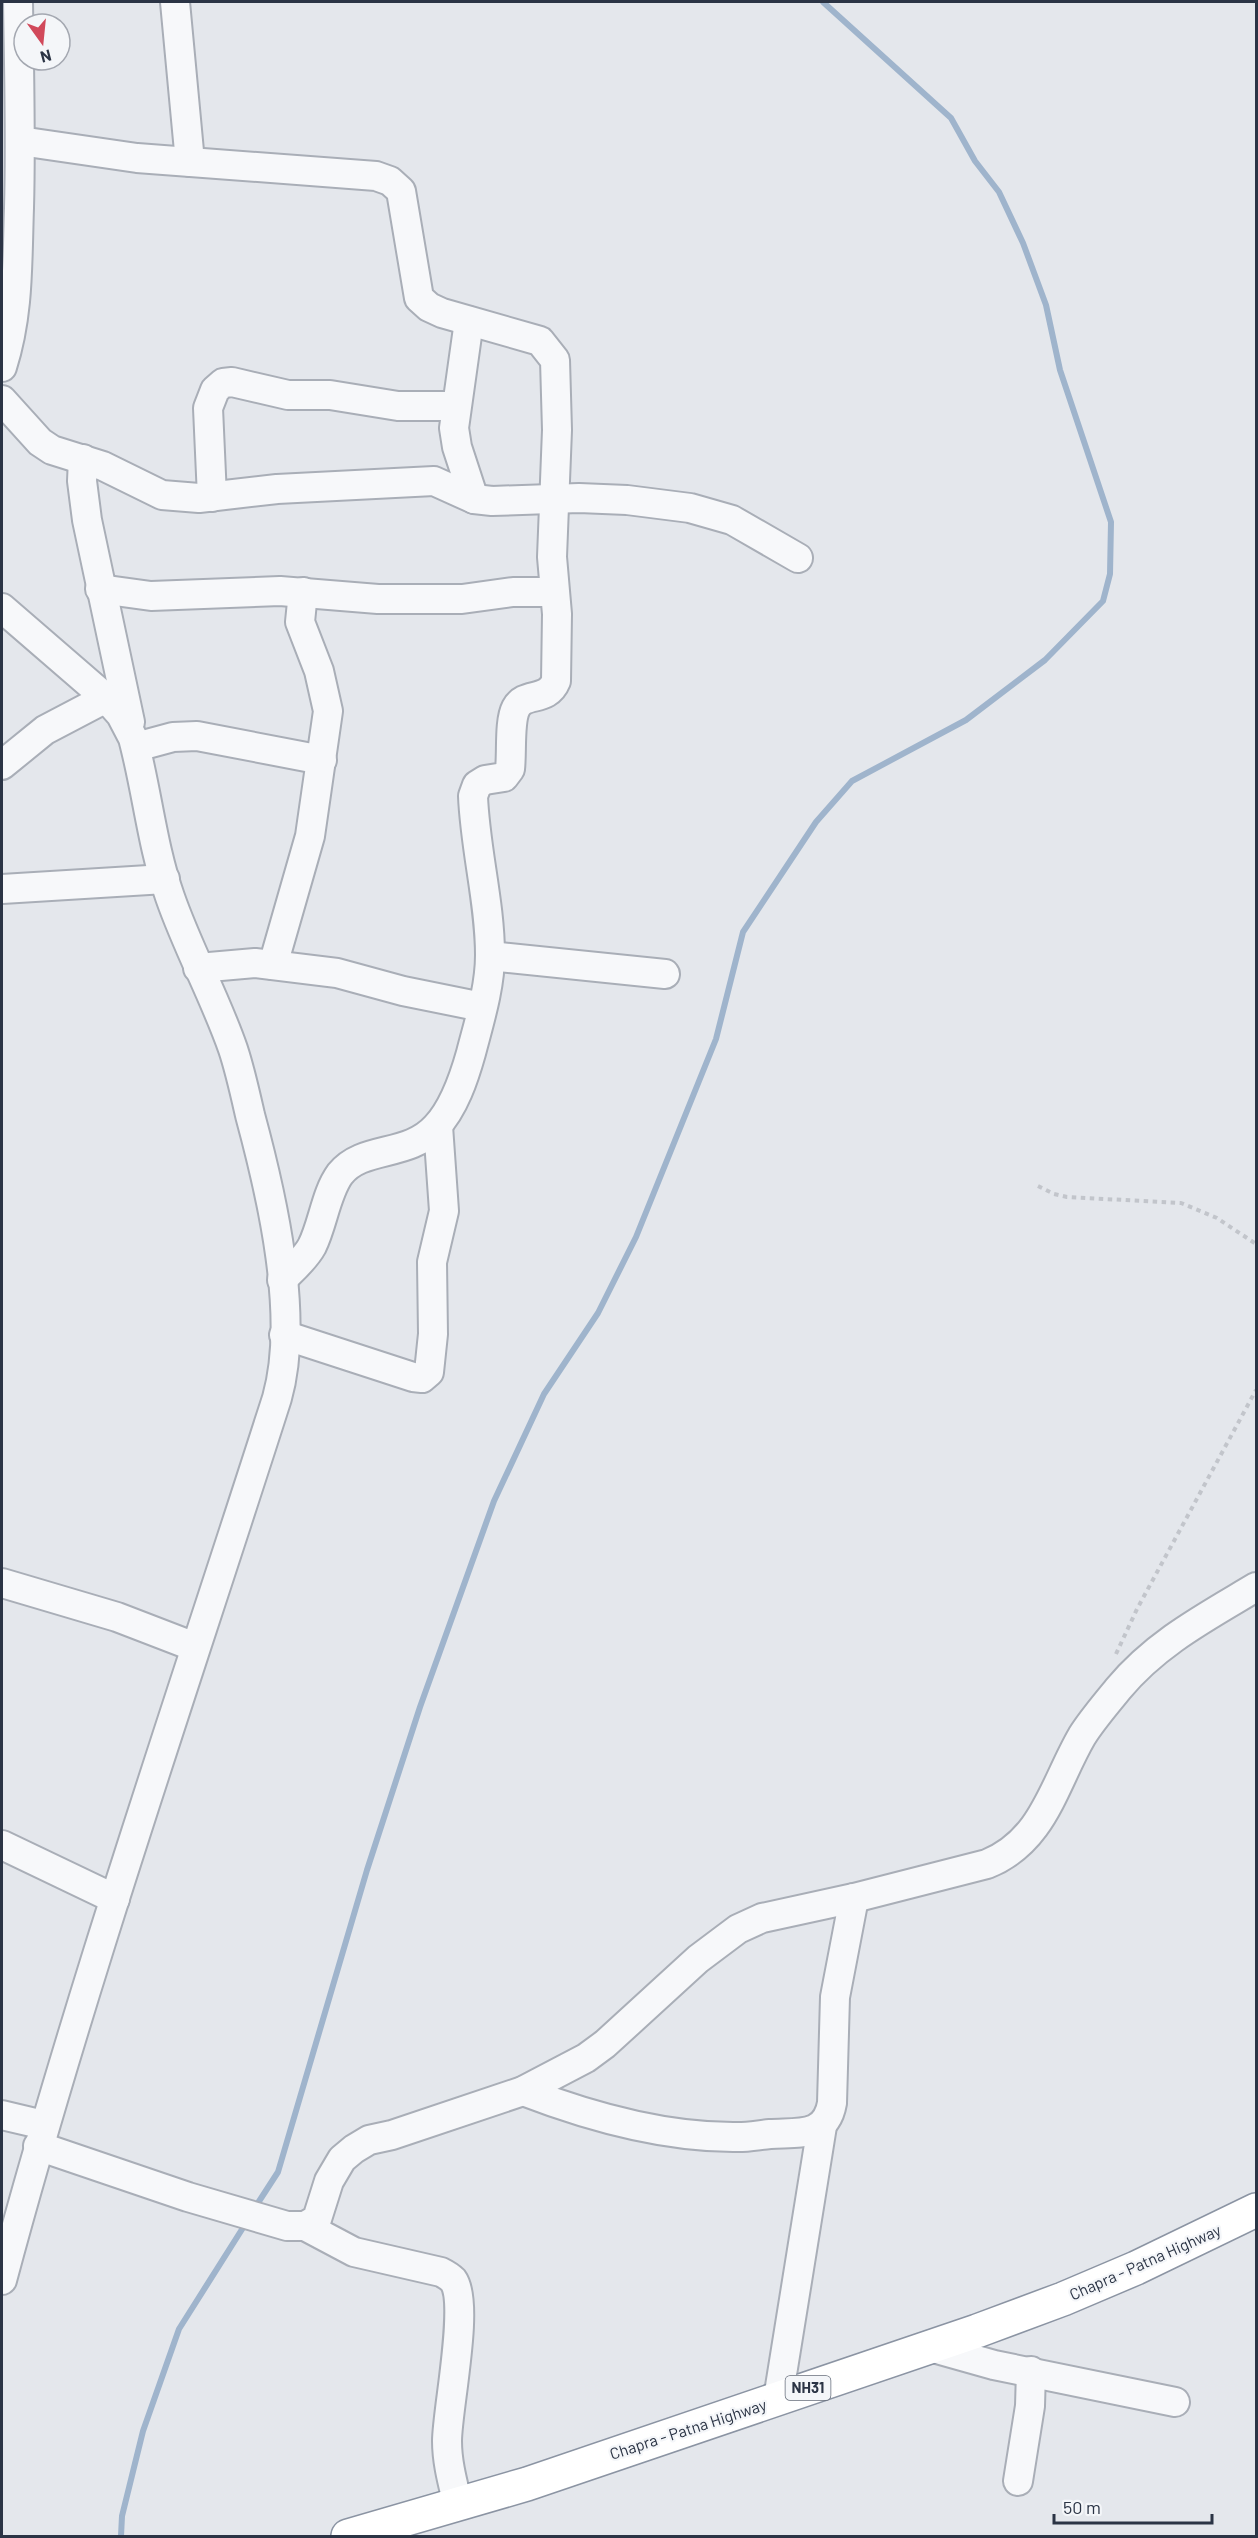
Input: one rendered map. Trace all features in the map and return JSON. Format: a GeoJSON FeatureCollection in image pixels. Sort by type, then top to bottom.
{"type":"FeatureCollection","features":[{"type":"Feature","properties":{"kind":"highway","name":"Chapra - Patna Highway"},"geometry":{"type":"LineString","coordinates":[[348,2536],[458,2505],[930,2347],[1063,2299],[1199,2239],[1257,2210]]}},
{"type":"Feature","properties":{"kind":"street"},"geometry":{"type":"LineString","coordinates":[[2,367],[15,313],[19,272],[10,201],[20,141],[18,2]]}},
{"type":"Feature","properties":{"kind":"street"},"geometry":{"type":"LineString","coordinates":[[175,2],[190,162]]}},
{"type":"Feature","properties":{"kind":"street"},"geometry":{"type":"LineString","coordinates":[[20,141],[101,154],[376,176],[390,181],[401,191],[419,298],[429,307],[540,341],[555,360],[556,499],[552,557],[557,614],[556,681],[553,689],[545,695],[524,700],[516,708],[510,769],[504,777],[485,780],[477,785],[473,796],[490,956],[482,1006],[466,1070],[456,1095],[438,1126],[420,1142],[401,1149],[370,1155],[354,1162],[341,1173],[311,1247],[282,1280]]}},
{"type":"Feature","properties":{"kind":"street"},"geometry":{"type":"LineString","coordinates":[[469,321],[454,428],[457,447],[474,499]]}},
{"type":"Feature","properties":{"kind":"street"},"geometry":{"type":"LineString","coordinates":[[212,497],[208,408],[215,390],[223,383],[232,382],[288,395],[330,395],[399,406],[456,406]]}},
{"type":"Feature","properties":{"kind":"street"},"geometry":{"type":"LineString","coordinates":[[2,400],[40,442],[52,450],[103,466],[162,495],[212,497],[277,489],[434,481],[474,499],[492,501],[627,500],[690,508],[732,520],[798,558]]}},
{"type":"Feature","properties":{"kind":"street"},"geometry":{"type":"LineString","coordinates":[[2,2280],[41,2136],[195,1647],[279,1390],[284,1335],[282,1280],[273,1211],[236,1061],[215,1002],[198,968],[165,879],[100,589],[84,499],[83,459]]}},
{"type":"Feature","properties":{"kind":"street"},"geometry":{"type":"LineString","coordinates":[[100,589],[151,596],[195,596],[232,591],[303,592],[378,599],[462,599],[513,592],[554,592]]}},
{"type":"Feature","properties":{"kind":"street"},"geometry":{"type":"LineString","coordinates":[[273,966],[310,836],[328,711],[319,671],[300,622],[303,592]]}},
{"type":"Feature","properties":{"kind":"street"},"geometry":{"type":"LineString","coordinates":[[2,608],[106,698],[121,716],[134,743]]}},
{"type":"Feature","properties":{"kind":"street"},"geometry":{"type":"LineString","coordinates":[[2,765],[45,730],[106,698]]}},
{"type":"Feature","properties":{"kind":"street"},"geometry":{"type":"LineString","coordinates":[[134,743],[197,736],[322,760]]}},
{"type":"Feature","properties":{"kind":"street"},"geometry":{"type":"LineString","coordinates":[[2,889],[165,879]]}},
{"type":"Feature","properties":{"kind":"street"},"geometry":{"type":"LineString","coordinates":[[490,956],[665,974]]}},
{"type":"Feature","properties":{"kind":"street"},"geometry":{"type":"LineString","coordinates":[[198,968],[237,963],[337,973],[403,991],[482,1006]]}},
{"type":"Feature","properties":{"kind":"street"},"geometry":{"type":"LineString","coordinates":[[284,1335],[413,1377],[422,1378],[429,1372],[433,1334],[432,1262],[444,1211],[438,1126]]}},
{"type":"Feature","properties":{"kind":"street"},"geometry":{"type":"LineString","coordinates":[[2,1583],[117,1617],[195,1647]]}},
{"type":"Feature","properties":{"kind":"street"},"geometry":{"type":"LineString","coordinates":[[296,2226],[317,2218],[330,2181],[342,2159],[369,2140],[392,2135],[522,2091],[568,2068],[605,2044],[698,1959],[738,1929],[762,1918],[854,1898],[987,1864],[1007,1856],[1023,1842],[1041,1819],[1083,1735],[1132,1672],[1169,1639],[1257,1587]]}},
{"type":"Feature","properties":{"kind":"street"},"geometry":{"type":"LineString","coordinates":[[2,1845],[115,1899]]}},
{"type":"Feature","properties":{"kind":"street"},"geometry":{"type":"LineString","coordinates":[[778,2398],[822,2126],[830,2116],[832,2103],[835,1997],[854,1898]]}},
{"type":"Feature","properties":{"kind":"street"},"geometry":{"type":"LineString","coordinates":[[522,2091],[600,2117],[694,2135],[741,2138],[809,2131],[822,2126]]}},
{"type":"Feature","properties":{"kind":"street"},"geometry":{"type":"LineString","coordinates":[[2,2115],[41,2136],[188,2198],[296,2226],[354,2252],[441,2272],[452,2279],[457,2291],[458,2314],[454,2387],[447,2442],[458,2505]]}},
{"type":"Feature","properties":{"kind":"street"},"geometry":{"type":"LineString","coordinates":[[930,2347],[994,2365],[1175,2402]]}},
{"type":"Feature","properties":{"kind":"street"},"geometry":{"type":"LineString","coordinates":[[1018,2481],[1031,2399],[1031,2371]]}},
{"type":"Feature","properties":{"kind":"path"},"geometry":{"type":"LineString","coordinates":[[1038,1186],[1054,1194],[1067,1197],[1181,1203],[1217,1218],[1257,1244]]}},
{"type":"Feature","properties":{"kind":"path"},"geometry":{"type":"LineString","coordinates":[[1112,1662],[1137,1609],[1257,1390]]}},
{"type":"Feature","properties":{"kind":"waterway"},"geometry":{"type":"LineString","coordinates":[[254,2209],[278,2172],[367,1870],[420,1707],[494,1501],[544,1394],[598,1313],[636,1237],[716,1039],[743,932],[816,822],[852,781],[966,720],[1045,660],[1103,601],[1110,574],[1111,522],[1060,370],[1046,305],[1023,243],[999,192],[975,161],[951,118],[823,2]]}},
{"type":"Feature","properties":{"kind":"waterway"},"geometry":{"type":"LineString","coordinates":[[121,2536],[122,2516],[143,2431],[179,2329],[246,2223]]}}]}
